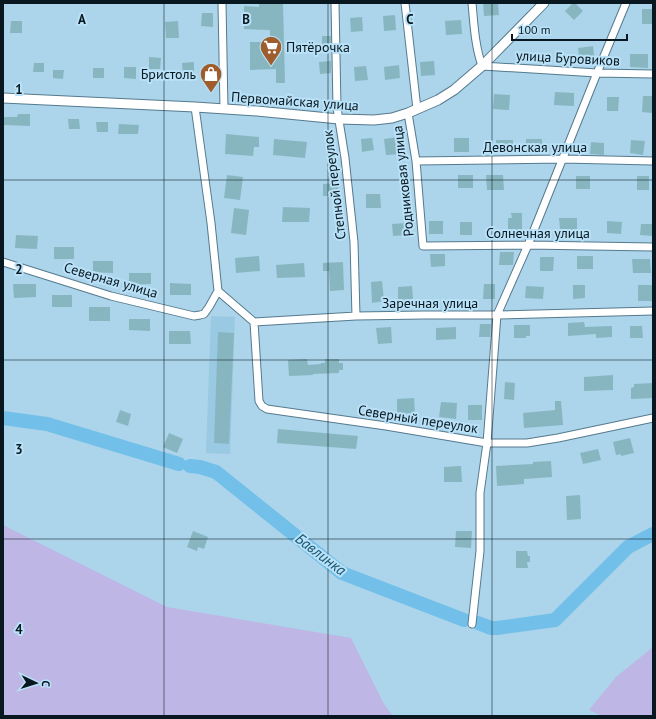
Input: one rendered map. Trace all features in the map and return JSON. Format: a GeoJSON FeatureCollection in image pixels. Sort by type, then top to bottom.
{"type":"FeatureCollection","features":[{"type":"Feature","properties":{"kind":"street"},"geometry":{"type":"LineString","coordinates":[[222,3],[224,109]]}},
{"type":"Feature","properties":{"kind":"street","name":"Степной переулок"},"geometry":{"type":"LineString","coordinates":[[336,3],[337,108],[346,158],[354,242],[356,316]]}},
{"type":"Feature","properties":{"kind":"street","name":"Родниковая улица"},"geometry":{"type":"LineString","coordinates":[[405,3],[417,109]]}},
{"type":"Feature","properties":{"kind":"street"},"geometry":{"type":"LineString","coordinates":[[472,3],[475,36],[482,66]]}},
{"type":"Feature","properties":{"kind":"street","name":"Первомайская улица"},"geometry":{"type":"LineString","coordinates":[[3,98],[195,107],[339,119],[374,120],[392,118],[438,100],[454,90],[482,66],[544,3]]}},
{"type":"Feature","properties":{"kind":"street"},"geometry":{"type":"LineString","coordinates":[[472,624],[480,551],[480,493],[487,443],[497,315],[528,245],[626,3]]}},
{"type":"Feature","properties":{"kind":"street","name":"улица Буровиков"},"geometry":{"type":"LineString","coordinates":[[482,66],[597,73],[653,74]]}},
{"type":"Feature","properties":{"kind":"street"},"geometry":{"type":"LineString","coordinates":[[195,107],[211,223],[218,292],[254,322]]}},
{"type":"Feature","properties":{"kind":"street","name":"Родниковая улица"},"geometry":{"type":"LineString","coordinates":[[408,113],[416,161],[423,246]]}},
{"type":"Feature","properties":{"kind":"street","name":"Девонская улица"},"geometry":{"type":"LineString","coordinates":[[416,161],[562,159],[653,161]]}},
{"type":"Feature","properties":{"kind":"street","name":"Солнечная улица"},"geometry":{"type":"LineString","coordinates":[[423,246],[528,245],[653,247]]}},
{"type":"Feature","properties":{"kind":"street","name":"Северная улица"},"geometry":{"type":"LineString","coordinates":[[3,262],[111,296],[194,316],[204,314],[218,292]]}},
{"type":"Feature","properties":{"kind":"street","name":"Заречная улица"},"geometry":{"type":"LineString","coordinates":[[254,322],[356,316],[497,315],[653,311]]}},
{"type":"Feature","properties":{"kind":"street","name":"Северный переулок"},"geometry":{"type":"LineString","coordinates":[[254,322],[259,401],[262,406],[267,409],[386,426],[487,443],[526,443],[558,438],[653,418]]}},
{"type":"Feature","properties":{"kind":"shaded area"},"geometry":{"type":"Polygon","coordinates":[[[211,316],[235,317],[230,454],[206,453],[211,316]]]}},
{"type":"Feature","properties":{"kind":"shaded area"},"geometry":{"type":"Polygon","coordinates":[[[3,525],[167,607],[351,638],[384,704],[393,716],[3,716],[3,525]]]}},
{"type":"Feature","properties":{"kind":"shaded area"},"geometry":{"type":"Polygon","coordinates":[[[653,647],[653,716],[602,716],[589,710],[616,677],[653,647]]]}},
{"type":"Feature","properties":{"kind":"building"},"geometry":{"type":"Polygon","coordinates":[[[483,3],[498,3],[499,15],[484,16],[483,3]]]}},
{"type":"Feature","properties":{"kind":"building"},"geometry":{"type":"Polygon","coordinates":[[[573,3],[575,3],[583,11],[574,20],[565,11],[573,3]]]}},
{"type":"Feature","properties":{"kind":"building"},"geometry":{"type":"Polygon","coordinates":[[[259,4],[283,4],[285,83],[276,83],[276,69],[250,70],[250,42],[270,42],[270,30],[244,29],[244,6],[259,7],[259,4]]]}},
{"type":"Feature","properties":{"kind":"building"},"geometry":{"type":"Polygon","coordinates":[[[642,9],[653,9],[653,24],[642,24],[642,9]]]}},
{"type":"Feature","properties":{"kind":"building"},"geometry":{"type":"Polygon","coordinates":[[[202,13],[213,13],[213,27],[201,26],[202,13]]]}},
{"type":"Feature","properties":{"kind":"building"},"geometry":{"type":"Polygon","coordinates":[[[395,15],[396,30],[384,31],[383,16],[395,15]]]}},
{"type":"Feature","properties":{"kind":"building"},"geometry":{"type":"Polygon","coordinates":[[[362,17],[363,31],[351,32],[350,18],[362,17]]]}},
{"type":"Feature","properties":{"kind":"building"},"geometry":{"type":"Polygon","coordinates":[[[461,20],[462,34],[446,35],[445,21],[461,20]]]}},
{"type":"Feature","properties":{"kind":"building"},"geometry":{"type":"Polygon","coordinates":[[[11,21],[22,21],[22,33],[10,33],[11,21]]]}},
{"type":"Feature","properties":{"kind":"building"},"geometry":{"type":"Polygon","coordinates":[[[178,21],[179,38],[166,38],[165,22],[178,21]]]}},
{"type":"Feature","properties":{"kind":"building"},"geometry":{"type":"Polygon","coordinates":[[[322,36],[331,36],[331,48],[322,48],[322,36]]]}},
{"type":"Feature","properties":{"kind":"building"},"geometry":{"type":"Polygon","coordinates":[[[593,46],[595,62],[580,64],[578,48],[593,46]]]}},
{"type":"Feature","properties":{"kind":"building"},"geometry":{"type":"Polygon","coordinates":[[[630,54],[648,54],[648,68],[630,67],[630,54]]]}},
{"type":"Feature","properties":{"kind":"building"},"geometry":{"type":"Polygon","coordinates":[[[149,57],[161,58],[160,69],[149,69],[149,57]]]}},
{"type":"Feature","properties":{"kind":"building"},"geometry":{"type":"Polygon","coordinates":[[[331,61],[331,73],[320,74],[319,62],[331,61]]]}},
{"type":"Feature","properties":{"kind":"building"},"geometry":{"type":"Polygon","coordinates":[[[434,61],[435,75],[421,76],[420,62],[434,61]]]}},
{"type":"Feature","properties":{"kind":"building"},"geometry":{"type":"Polygon","coordinates":[[[194,62],[194,76],[183,76],[182,63],[194,62]]]}},
{"type":"Feature","properties":{"kind":"building"},"geometry":{"type":"Polygon","coordinates":[[[34,63],[44,63],[44,72],[33,72],[34,63]]]}},
{"type":"Feature","properties":{"kind":"building"},"geometry":{"type":"Polygon","coordinates":[[[399,65],[400,78],[385,80],[384,67],[399,65]]]}},
{"type":"Feature","properties":{"kind":"building"},"geometry":{"type":"Polygon","coordinates":[[[366,66],[368,80],[355,81],[354,67],[366,66]]]}},
{"type":"Feature","properties":{"kind":"building"},"geometry":{"type":"Polygon","coordinates":[[[124,67],[136,67],[136,79],[124,78],[124,67]]]}},
{"type":"Feature","properties":{"kind":"building"},"geometry":{"type":"Polygon","coordinates":[[[93,68],[104,68],[104,78],[93,78],[93,68]]]}},
{"type":"Feature","properties":{"kind":"building"},"geometry":{"type":"Polygon","coordinates":[[[53,70],[64,70],[63,79],[53,78],[53,70]]]}},
{"type":"Feature","properties":{"kind":"building"},"geometry":{"type":"Polygon","coordinates":[[[555,92],[574,93],[574,106],[554,105],[555,92]]]}},
{"type":"Feature","properties":{"kind":"building"},"geometry":{"type":"Polygon","coordinates":[[[494,94],[510,95],[509,110],[493,109],[494,94]]]}},
{"type":"Feature","properties":{"kind":"building"},"geometry":{"type":"Polygon","coordinates":[[[643,96],[653,96],[653,113],[642,112],[643,96]]]}},
{"type":"Feature","properties":{"kind":"building"},"geometry":{"type":"Polygon","coordinates":[[[607,97],[619,97],[618,111],[607,111],[607,97]]]}},
{"type":"Feature","properties":{"kind":"building"},"geometry":{"type":"Polygon","coordinates":[[[18,114],[30,114],[30,126],[3,125],[3,117],[17,117],[18,114]]]}},
{"type":"Feature","properties":{"kind":"building"},"geometry":{"type":"Polygon","coordinates":[[[68,119],[79,119],[80,129],[69,129],[68,119]]]}},
{"type":"Feature","properties":{"kind":"building"},"geometry":{"type":"Polygon","coordinates":[[[96,122],[108,122],[108,132],[97,132],[96,122]]]}},
{"type":"Feature","properties":{"kind":"building"},"geometry":{"type":"Polygon","coordinates":[[[119,124],[139,125],[138,134],[118,134],[119,124]]]}},
{"type":"Feature","properties":{"kind":"building"},"geometry":{"type":"Polygon","coordinates":[[[226,134],[259,137],[259,147],[254,147],[253,156],[225,154],[226,134]]]}},
{"type":"Feature","properties":{"kind":"building"},"geometry":{"type":"Polygon","coordinates":[[[399,137],[401,154],[386,155],[384,139],[399,137]]]}},
{"type":"Feature","properties":{"kind":"building"},"geometry":{"type":"Polygon","coordinates":[[[372,138],[374,150],[362,152],[361,139],[372,138]]]}},
{"type":"Feature","properties":{"kind":"building"},"geometry":{"type":"Polygon","coordinates":[[[454,138],[469,138],[469,152],[454,152],[454,138]]]}},
{"type":"Feature","properties":{"kind":"building"},"geometry":{"type":"Polygon","coordinates":[[[274,139],[307,142],[305,158],[273,155],[274,139]]]}},
{"type":"Feature","properties":{"kind":"building"},"geometry":{"type":"Polygon","coordinates":[[[526,139],[542,139],[542,154],[526,154],[526,139]]]}},
{"type":"Feature","properties":{"kind":"building"},"geometry":{"type":"Polygon","coordinates":[[[496,140],[513,140],[513,153],[496,153],[496,140]]]}},
{"type":"Feature","properties":{"kind":"building"},"geometry":{"type":"Polygon","coordinates":[[[631,140],[645,141],[643,155],[630,153],[631,140]]]}},
{"type":"Feature","properties":{"kind":"building"},"geometry":{"type":"Polygon","coordinates":[[[591,142],[604,143],[604,155],[590,154],[591,142]]]}},
{"type":"Feature","properties":{"kind":"building"},"geometry":{"type":"Polygon","coordinates":[[[227,175],[243,177],[240,200],[224,198],[227,175]]]}},
{"type":"Feature","properties":{"kind":"building"},"geometry":{"type":"Polygon","coordinates":[[[458,175],[473,175],[473,188],[458,188],[458,175]]]}},
{"type":"Feature","properties":{"kind":"building"},"geometry":{"type":"Polygon","coordinates":[[[486,175],[503,175],[504,190],[487,190],[486,175]]]}},
{"type":"Feature","properties":{"kind":"building"},"geometry":{"type":"Polygon","coordinates":[[[576,176],[590,176],[590,189],[576,189],[576,176]]]}},
{"type":"Feature","properties":{"kind":"building"},"geometry":{"type":"Polygon","coordinates":[[[637,176],[649,176],[649,190],[637,190],[637,176]]]}},
{"type":"Feature","properties":{"kind":"building"},"geometry":{"type":"Polygon","coordinates":[[[338,183],[339,196],[323,196],[323,184],[338,183]]]}},
{"type":"Feature","properties":{"kind":"building"},"geometry":{"type":"Polygon","coordinates":[[[366,194],[380,194],[381,208],[366,208],[366,194]]]}},
{"type":"Feature","properties":{"kind":"building"},"geometry":{"type":"Polygon","coordinates":[[[283,207],[310,208],[309,222],[282,222],[283,207]]]}},
{"type":"Feature","properties":{"kind":"building"},"geometry":{"type":"Polygon","coordinates":[[[234,208],[249,210],[246,235],[231,233],[234,208]]]}},
{"type":"Feature","properties":{"kind":"building"},"geometry":{"type":"Polygon","coordinates":[[[511,213],[522,213],[522,230],[508,230],[508,218],[512,218],[511,213]]]}},
{"type":"Feature","properties":{"kind":"building"},"geometry":{"type":"Polygon","coordinates":[[[559,218],[577,218],[577,230],[572,230],[572,233],[563,233],[563,229],[560,229],[559,218]]]}},
{"type":"Feature","properties":{"kind":"building"},"geometry":{"type":"Polygon","coordinates":[[[429,221],[443,221],[443,234],[429,234],[429,221]]]}},
{"type":"Feature","properties":{"kind":"building"},"geometry":{"type":"Polygon","coordinates":[[[607,221],[622,222],[621,234],[607,233],[607,221]]]}},
{"type":"Feature","properties":{"kind":"building"},"geometry":{"type":"Polygon","coordinates":[[[460,222],[472,222],[472,235],[460,235],[460,222]]]}},
{"type":"Feature","properties":{"kind":"building"},"geometry":{"type":"Polygon","coordinates":[[[407,223],[408,235],[393,236],[392,224],[407,223]]]}},
{"type":"Feature","properties":{"kind":"building"},"geometry":{"type":"Polygon","coordinates":[[[641,224],[653,224],[653,236],[640,235],[641,224]]]}},
{"type":"Feature","properties":{"kind":"building"},"geometry":{"type":"Polygon","coordinates":[[[16,235],[38,236],[37,249],[15,248],[16,235]]]}},
{"type":"Feature","properties":{"kind":"building"},"geometry":{"type":"Polygon","coordinates":[[[54,247],[74,247],[74,259],[54,259],[54,247]]]}},
{"type":"Feature","properties":{"kind":"building"},"geometry":{"type":"Polygon","coordinates":[[[500,252],[514,252],[513,265],[499,265],[500,252]]]}},
{"type":"Feature","properties":{"kind":"building"},"geometry":{"type":"Polygon","coordinates":[[[430,254],[445,254],[445,266],[431,267],[430,254]]]}},
{"type":"Feature","properties":{"kind":"building"},"geometry":{"type":"Polygon","coordinates":[[[259,256],[260,271],[236,273],[235,258],[259,256]]]}},
{"type":"Feature","properties":{"kind":"building"},"geometry":{"type":"Polygon","coordinates":[[[577,256],[593,256],[593,269],[577,269],[577,256]]]}},
{"type":"Feature","properties":{"kind":"building"},"geometry":{"type":"Polygon","coordinates":[[[540,257],[554,257],[553,271],[540,271],[540,257]]]}},
{"type":"Feature","properties":{"kind":"building"},"geometry":{"type":"Polygon","coordinates":[[[632,259],[650,259],[651,273],[633,273],[632,259]]]}},
{"type":"Feature","properties":{"kind":"building"},"geometry":{"type":"Polygon","coordinates":[[[93,261],[113,261],[113,273],[93,272],[93,261]]]}},
{"type":"Feature","properties":{"kind":"building"},"geometry":{"type":"Polygon","coordinates":[[[343,262],[344,290],[330,291],[329,271],[323,271],[323,263],[343,262]]]}},
{"type":"Feature","properties":{"kind":"building"},"geometry":{"type":"Polygon","coordinates":[[[304,263],[305,277],[277,278],[276,265],[304,263]]]}},
{"type":"Feature","properties":{"kind":"building"},"geometry":{"type":"Polygon","coordinates":[[[129,273],[151,273],[151,284],[129,285],[129,273]]]}},
{"type":"Feature","properties":{"kind":"building"},"geometry":{"type":"Polygon","coordinates":[[[382,281],[384,301],[372,303],[371,282],[382,281]]]}},
{"type":"Feature","properties":{"kind":"building"},"geometry":{"type":"Polygon","coordinates":[[[170,283],[191,284],[191,295],[170,295],[170,283]]]}},
{"type":"Feature","properties":{"kind":"building"},"geometry":{"type":"Polygon","coordinates":[[[13,284],[36,284],[36,297],[14,298],[13,284]]]}},
{"type":"Feature","properties":{"kind":"building"},"geometry":{"type":"Polygon","coordinates":[[[484,284],[495,284],[495,299],[483,299],[484,284]]]}},
{"type":"Feature","properties":{"kind":"building"},"geometry":{"type":"Polygon","coordinates":[[[573,285],[585,285],[585,298],[573,299],[573,285]]]}},
{"type":"Feature","properties":{"kind":"building"},"geometry":{"type":"Polygon","coordinates":[[[638,285],[653,285],[653,301],[638,301],[638,285]]]}},
{"type":"Feature","properties":{"kind":"building"},"geometry":{"type":"Polygon","coordinates":[[[412,286],[413,299],[398,300],[398,287],[412,286]]]}},
{"type":"Feature","properties":{"kind":"building"},"geometry":{"type":"Polygon","coordinates":[[[526,286],[544,287],[543,299],[525,298],[526,286]]]}},
{"type":"Feature","properties":{"kind":"building"},"geometry":{"type":"Polygon","coordinates":[[[52,295],[72,295],[72,307],[52,307],[52,295]]]}},
{"type":"Feature","properties":{"kind":"building"},"geometry":{"type":"Polygon","coordinates":[[[89,307],[110,307],[110,321],[89,321],[89,307]]]}},
{"type":"Feature","properties":{"kind":"building"},"geometry":{"type":"Polygon","coordinates":[[[129,319],[150,319],[150,331],[129,330],[129,319]]]}},
{"type":"Feature","properties":{"kind":"building"},"geometry":{"type":"Polygon","coordinates":[[[584,322],[585,327],[612,326],[612,337],[596,338],[596,334],[568,336],[568,323],[584,322]]]}},
{"type":"Feature","properties":{"kind":"building"},"geometry":{"type":"Polygon","coordinates":[[[480,324],[491,324],[490,337],[479,337],[480,324]]]}},
{"type":"Feature","properties":{"kind":"building"},"geometry":{"type":"Polygon","coordinates":[[[514,325],[530,325],[530,336],[526,336],[526,338],[514,338],[514,325]]]}},
{"type":"Feature","properties":{"kind":"building"},"geometry":{"type":"Polygon","coordinates":[[[630,326],[642,326],[643,338],[630,338],[630,326]]]}},
{"type":"Feature","properties":{"kind":"building"},"geometry":{"type":"Polygon","coordinates":[[[391,327],[392,343],[378,344],[376,328],[391,327]]]}},
{"type":"Feature","properties":{"kind":"building"},"geometry":{"type":"Polygon","coordinates":[[[456,327],[456,339],[436,340],[436,328],[456,327]]]}},
{"type":"Feature","properties":{"kind":"building"},"geometry":{"type":"Polygon","coordinates":[[[169,331],[190,331],[191,344],[169,344],[169,331]]]}},
{"type":"Feature","properties":{"kind":"building"},"geometry":{"type":"Polygon","coordinates":[[[218,332],[234,333],[229,444],[214,443],[218,332]]]}},
{"type":"Feature","properties":{"kind":"building"},"geometry":{"type":"Polygon","coordinates":[[[307,359],[308,365],[325,363],[325,359],[339,359],[339,363],[343,363],[343,370],[339,370],[339,373],[289,376],[288,360],[307,359]]]}},
{"type":"Feature","properties":{"kind":"building"},"geometry":{"type":"Polygon","coordinates":[[[613,375],[613,390],[584,391],[584,377],[613,375]]]}},
{"type":"Feature","properties":{"kind":"building"},"geometry":{"type":"Polygon","coordinates":[[[505,382],[515,383],[514,400],[504,399],[505,382]]]}},
{"type":"Feature","properties":{"kind":"building"},"geometry":{"type":"Polygon","coordinates":[[[653,383],[653,398],[631,399],[631,388],[634,387],[634,384],[653,383]]]}},
{"type":"Feature","properties":{"kind":"building"},"geometry":{"type":"Polygon","coordinates":[[[414,398],[415,413],[397,414],[397,399],[414,398]]]}},
{"type":"Feature","properties":{"kind":"building"},"geometry":{"type":"Polygon","coordinates":[[[555,401],[561,401],[563,425],[524,428],[523,413],[555,410],[555,401]]]}},
{"type":"Feature","properties":{"kind":"building"},"geometry":{"type":"Polygon","coordinates":[[[441,402],[457,403],[456,419],[439,417],[441,402]]]}},
{"type":"Feature","properties":{"kind":"building"},"geometry":{"type":"Polygon","coordinates":[[[468,405],[482,405],[482,420],[468,420],[468,405]]]}},
{"type":"Feature","properties":{"kind":"building"},"geometry":{"type":"Polygon","coordinates":[[[120,410],[131,414],[128,426],[116,422],[120,410]]]}},
{"type":"Feature","properties":{"kind":"building"},"geometry":{"type":"Polygon","coordinates":[[[278,429],[358,436],[356,449],[277,443],[278,429]]]}},
{"type":"Feature","properties":{"kind":"building"},"geometry":{"type":"Polygon","coordinates":[[[169,433],[183,439],[177,453],[163,447],[169,433]]]}},
{"type":"Feature","properties":{"kind":"building"},"geometry":{"type":"Polygon","coordinates":[[[630,438],[634,453],[621,456],[621,454],[616,455],[613,442],[630,438]]]}},
{"type":"Feature","properties":{"kind":"building"},"geometry":{"type":"Polygon","coordinates":[[[598,449],[601,460],[583,464],[580,453],[598,449]]]}},
{"type":"Feature","properties":{"kind":"building"},"geometry":{"type":"Polygon","coordinates":[[[551,461],[552,477],[524,479],[524,484],[497,486],[496,466],[533,464],[533,462],[551,461]]]}},
{"type":"Feature","properties":{"kind":"building"},"geometry":{"type":"Polygon","coordinates":[[[461,466],[462,482],[444,482],[444,467],[461,466]]]}},
{"type":"Feature","properties":{"kind":"building"},"geometry":{"type":"Polygon","coordinates":[[[580,495],[581,519],[567,520],[566,496],[580,495]]]}},
{"type":"Feature","properties":{"kind":"building"},"geometry":{"type":"Polygon","coordinates":[[[193,531],[208,537],[204,549],[198,547],[197,551],[187,547],[193,531]]]}},
{"type":"Feature","properties":{"kind":"building"},"geometry":{"type":"Polygon","coordinates":[[[456,531],[472,531],[471,548],[455,547],[456,531]]]}},
{"type":"Feature","properties":{"kind":"building"},"geometry":{"type":"Polygon","coordinates":[[[516,551],[527,551],[528,556],[530,556],[530,562],[527,562],[528,568],[516,568],[516,551]]]}},
{"type":"Feature","properties":{"kind":"waterway","name":"Бавлинка"},"geometry":{"type":"LineString","coordinates":[[3,418],[47,424],[179,464]]}},
{"type":"Feature","properties":{"kind":"waterway","name":"Бавлинка"},"geometry":{"type":"LineString","coordinates":[[190,466],[200,467],[216,472],[342,573],[464,620]]}},
{"type":"Feature","properties":{"kind":"waterway","name":"Бавлинка"},"geometry":{"type":"LineString","coordinates":[[478,623],[491,628],[497,628],[555,620],[628,547],[653,534]]}},
{"type":"Feature","properties":{"kind":"place","name":"Пятёрочка"},"geometry":{"type":"Point","coordinates":[271,66]}},
{"type":"Feature","properties":{"kind":"place","name":"Бристоль"},"geometry":{"type":"Point","coordinates":[211,94]}}]}
